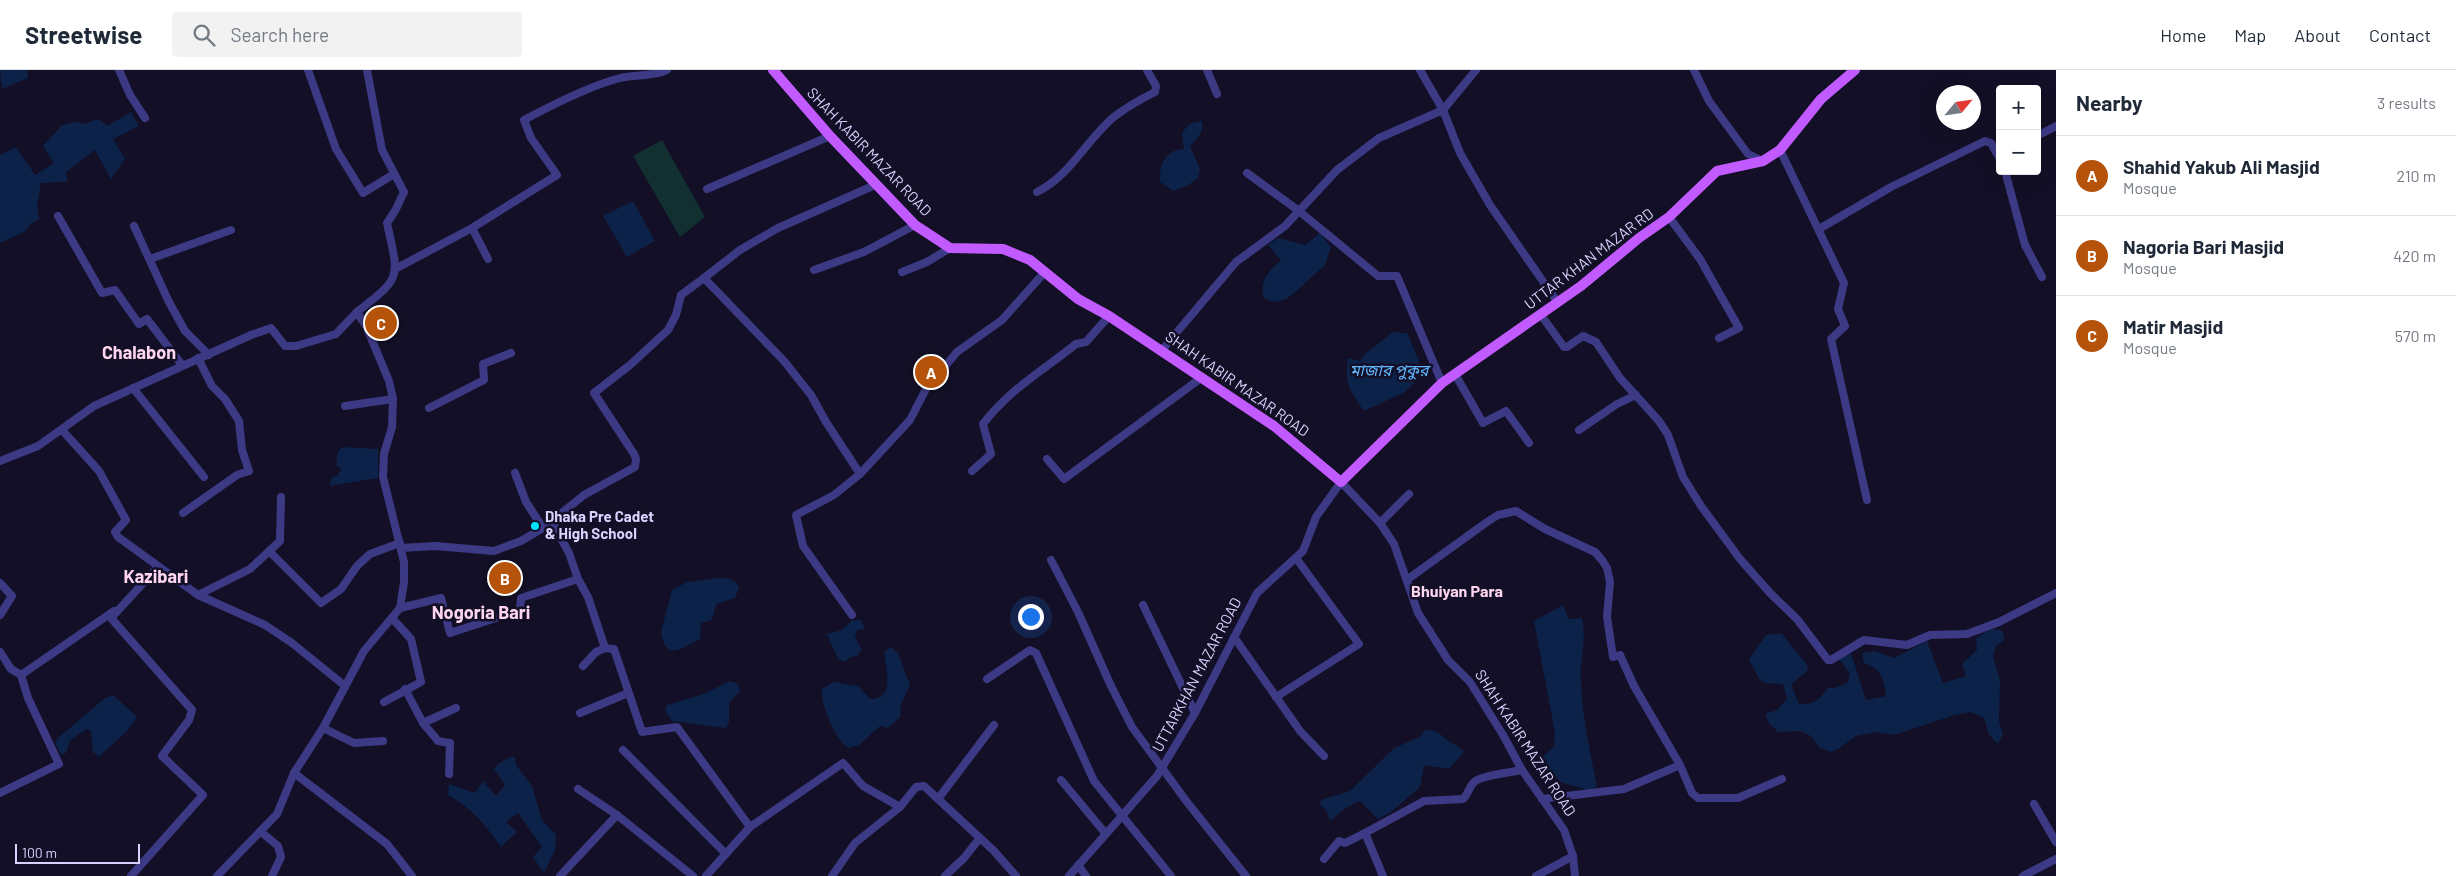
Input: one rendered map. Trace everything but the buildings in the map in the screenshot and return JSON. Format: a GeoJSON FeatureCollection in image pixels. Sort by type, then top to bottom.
{"type":"FeatureCollection","features":[{"type":"Feature","properties":{"kind":"main road","name":"SHAH KABIR MAZAR ROAD"},"geometry":{"type":"LineString","coordinates":[[773,70],[875,185],[916,225],[950,248],[1004,249],[1030,260],[1078,299],[1109,316],[1162,350],[1274,426],[1341,482]]}},
{"type":"Feature","properties":{"kind":"main road","name":"UTTAR KHAN MAZAR RD"},"geometry":{"type":"LineString","coordinates":[[1341,482],[1442,383],[1558,303],[1669,217],[1717,171],[1763,161],[1780,150],[1821,99],[1855,70]]}},
{"type":"Feature","properties":{"kind":"street"},"geometry":{"type":"LineString","coordinates":[[119,70],[130,95],[145,118]]}},
{"type":"Feature","properties":{"kind":"street"},"geometry":{"type":"LineString","coordinates":[[308,70],[336,149],[363,193],[394,174]]}},
{"type":"Feature","properties":{"kind":"street"},"geometry":{"type":"LineString","coordinates":[[0,461],[38,446],[94,406],[251,335],[271,328],[285,346],[296,346],[336,334],[357,312],[390,287],[397,268],[387,223],[396,211],[404,192],[382,150],[367,70]]}},
{"type":"Feature","properties":{"kind":"street"},"geometry":{"type":"LineString","coordinates":[[397,268],[472,228],[557,175],[531,138],[524,120],[549,106],[601,84],[666,70]]}},
{"type":"Feature","properties":{"kind":"street"},"geometry":{"type":"LineString","coordinates":[[1037,192],[1066,173],[1079,154],[1114,117],[1155,92],[1156,86],[1146,70]]}},
{"type":"Feature","properties":{"kind":"street"},"geometry":{"type":"LineString","coordinates":[[1206,70],[1217,94]]}},
{"type":"Feature","properties":{"kind":"street"},"geometry":{"type":"LineString","coordinates":[[1420,70],[1444,110],[1460,153],[1490,205],[1558,303]]}},
{"type":"Feature","properties":{"kind":"street"},"geometry":{"type":"LineString","coordinates":[[1162,350],[1236,262],[1285,226],[1337,170],[1358,152],[1403,126],[1444,110],[1476,70]]}},
{"type":"Feature","properties":{"kind":"street"},"geometry":{"type":"LineString","coordinates":[[1694,70],[1709,100],[1748,154],[1763,161]]}},
{"type":"Feature","properties":{"kind":"street"},"geometry":{"type":"LineString","coordinates":[[2041,134],[2056,126]]}},
{"type":"Feature","properties":{"kind":"street"},"geometry":{"type":"LineString","coordinates":[[708,189],[830,136]]}},
{"type":"Feature","properties":{"kind":"street"},"geometry":{"type":"LineString","coordinates":[[1819,228],[1891,187],[1985,141],[1991,143],[1996,151]]}},
{"type":"Feature","properties":{"kind":"street"},"geometry":{"type":"LineString","coordinates":[[1780,150],[1844,283],[1838,309],[1845,326],[1831,339],[1867,500]]}},
{"type":"Feature","properties":{"kind":"street"},"geometry":{"type":"LineString","coordinates":[[1247,173],[1299,211],[1378,276],[1397,276],[1442,383]]}},
{"type":"Feature","properties":{"kind":"street"},"geometry":{"type":"LineString","coordinates":[[2006,175],[2025,245],[2042,278]]}},
{"type":"Feature","properties":{"kind":"street"},"geometry":{"type":"LineString","coordinates":[[269,551],[321,603],[342,589],[357,566],[370,554],[400,546],[442,546],[494,551],[521,541],[543,528],[584,495],[635,467],[636,459],[634,454],[594,393],[630,365],[668,330],[676,315],[681,295],[740,250],[778,228],[875,185]]}},
{"type":"Feature","properties":{"kind":"street"},"geometry":{"type":"LineString","coordinates":[[58,216],[102,293],[116,290],[139,324],[147,319],[182,365]]}},
{"type":"Feature","properties":{"kind":"street"},"geometry":{"type":"LineString","coordinates":[[1669,217],[1700,259],[1740,328],[1720,338]]}},
{"type":"Feature","properties":{"kind":"street"},"geometry":{"type":"LineString","coordinates":[[814,270],[864,252],[916,225]]}},
{"type":"Feature","properties":{"kind":"street"},"geometry":{"type":"LineString","coordinates":[[134,226],[169,302],[185,331],[209,355]]}},
{"type":"Feature","properties":{"kind":"street"},"geometry":{"type":"LineString","coordinates":[[472,228],[488,259]]}},
{"type":"Feature","properties":{"kind":"street"},"geometry":{"type":"LineString","coordinates":[[150,259],[231,230]]}},
{"type":"Feature","properties":{"kind":"street"},"geometry":{"type":"LineString","coordinates":[[902,272],[927,262],[950,248]]}},
{"type":"Feature","properties":{"kind":"street"},"geometry":{"type":"LineString","coordinates":[[852,615],[803,546],[796,515],[834,495],[860,474],[910,420],[926,389],[957,352],[1002,320],[1044,273]]}},
{"type":"Feature","properties":{"kind":"street"},"geometry":{"type":"LineString","coordinates":[[704,278],[784,361],[811,394],[826,422],[860,474]]}},
{"type":"Feature","properties":{"kind":"street"},"geometry":{"type":"LineString","coordinates":[[217,876],[278,814],[294,773],[322,728],[364,651],[400,608],[404,582],[400,546],[383,477],[384,454],[392,427],[393,399],[388,380],[366,326],[357,312]]}},
{"type":"Feature","properties":{"kind":"street"},"geometry":{"type":"LineString","coordinates":[[1541,315],[1564,347],[1567,348],[1583,336],[1596,342],[1620,378],[1668,435],[1683,477],[1701,506],[1740,559],[1770,593],[1797,619],[1828,660],[1864,640],[1907,645],[1930,635],[1967,634],[1999,622],[2056,593]]}},
{"type":"Feature","properties":{"kind":"street"},"geometry":{"type":"LineString","coordinates":[[972,471],[991,454],[983,424],[999,404],[1016,387],[1076,344],[1086,342],[1109,316]]}},
{"type":"Feature","properties":{"kind":"street"},"geometry":{"type":"LineString","coordinates":[[429,408],[484,380],[483,364],[511,353]]}},
{"type":"Feature","properties":{"kind":"street"},"geometry":{"type":"LineString","coordinates":[[183,513],[237,475],[249,471],[242,450],[240,421],[225,399],[212,386],[198,358]]}},
{"type":"Feature","properties":{"kind":"street"},"geometry":{"type":"LineString","coordinates":[[1455,374],[1483,423],[1506,411],[1529,443]]}},
{"type":"Feature","properties":{"kind":"street"},"geometry":{"type":"LineString","coordinates":[[1047,459],[1064,479],[1201,378]]}},
{"type":"Feature","properties":{"kind":"street"},"geometry":{"type":"LineString","coordinates":[[133,388],[204,478]]}},
{"type":"Feature","properties":{"kind":"street"},"geometry":{"type":"LineString","coordinates":[[1579,430],[1617,404],[1636,395]]}},
{"type":"Feature","properties":{"kind":"street"},"geometry":{"type":"LineString","coordinates":[[345,406],[393,399]]}},
{"type":"Feature","properties":{"kind":"street"},"geometry":{"type":"LineString","coordinates":[[62,430],[99,471],[126,520],[115,532],[118,537],[198,595],[266,625],[292,643],[345,686]]}},
{"type":"Feature","properties":{"kind":"street"},"geometry":{"type":"LineString","coordinates":[[515,473],[526,502],[543,528]]}},
{"type":"Feature","properties":{"kind":"street","name":"SHAH KABIR MAZAR ROAD"},"geometry":{"type":"LineString","coordinates":[[1341,482],[1380,523],[1394,544],[1408,579],[1418,613],[1448,660],[1470,682],[1522,770],[1564,830],[1573,856],[1575,876]]}},
{"type":"Feature","properties":{"kind":"street","name":"UTTARKHAN MAZAR ROAD"},"geometry":{"type":"LineString","coordinates":[[1068,876],[1162,769],[1195,713],[1257,593],[1303,551],[1316,517],[1341,482]]}},
{"type":"Feature","properties":{"kind":"street"},"geometry":{"type":"LineString","coordinates":[[1380,523],[1409,494]]}},
{"type":"Feature","properties":{"kind":"street"},"geometry":{"type":"LineString","coordinates":[[198,595],[250,568],[280,541],[282,497]]}},
{"type":"Feature","properties":{"kind":"street"},"geometry":{"type":"LineString","coordinates":[[1408,579],[1487,522],[1508,511],[1516,510],[1545,529],[1595,552],[1607,568],[1610,582],[1607,618],[1613,657],[1620,655],[1634,686],[1680,765],[1692,793],[1698,798],[1738,798],[1782,779]]}},
{"type":"Feature","properties":{"kind":"street"},"geometry":{"type":"LineString","coordinates":[[552,522],[569,553],[578,579],[588,597],[605,648]]}},
{"type":"Feature","properties":{"kind":"street"},"geometry":{"type":"LineString","coordinates":[[1276,697],[1359,644],[1296,558]]}},
{"type":"Feature","properties":{"kind":"street"},"geometry":{"type":"LineString","coordinates":[[1051,560],[1132,726],[1162,769],[1246,876]]}},
{"type":"Feature","properties":{"kind":"street"},"geometry":{"type":"LineString","coordinates":[[131,876],[144,864],[203,794],[162,756],[189,720],[192,710],[112,621],[112,615],[158,567]]}},
{"type":"Feature","properties":{"kind":"street"},"geometry":{"type":"LineString","coordinates":[[400,608],[440,598],[450,633],[520,610],[521,598],[578,579]]}},
{"type":"Feature","properties":{"kind":"street"},"geometry":{"type":"LineString","coordinates":[[0,583],[12,596],[0,615]]}},
{"type":"Feature","properties":{"kind":"street"},"geometry":{"type":"LineString","coordinates":[[1143,605],[1195,713]]}},
{"type":"Feature","properties":{"kind":"street"},"geometry":{"type":"LineString","coordinates":[[21,675],[121,606]]}},
{"type":"Feature","properties":{"kind":"street"},"geometry":{"type":"LineString","coordinates":[[384,702],[420,682],[411,639],[392,618]]}},
{"type":"Feature","properties":{"kind":"street"},"geometry":{"type":"LineString","coordinates":[[1234,637],[1300,732],[1324,756]]}},
{"type":"Feature","properties":{"kind":"street"},"geometry":{"type":"LineString","coordinates":[[583,666],[596,652],[605,648],[614,649],[642,732],[678,727],[750,827]]}},
{"type":"Feature","properties":{"kind":"street"},"geometry":{"type":"LineString","coordinates":[[987,679],[1030,650],[1036,653],[1094,781],[1171,876]]}},
{"type":"Feature","properties":{"kind":"street"},"geometry":{"type":"LineString","coordinates":[[0,652],[11,669],[21,675],[28,698],[59,764],[0,793]]}},
{"type":"Feature","properties":{"kind":"street"},"geometry":{"type":"LineString","coordinates":[[405,689],[424,723],[438,741],[450,743],[449,774]]}},
{"type":"Feature","properties":{"kind":"street"},"geometry":{"type":"LineString","coordinates":[[580,713],[628,693]]}},
{"type":"Feature","properties":{"kind":"street"},"geometry":{"type":"LineString","coordinates":[[424,723],[456,708]]}},
{"type":"Feature","properties":{"kind":"street"},"geometry":{"type":"LineString","coordinates":[[938,799],[994,725]]}},
{"type":"Feature","properties":{"kind":"street"},"geometry":{"type":"LineString","coordinates":[[322,728],[354,743],[383,741]]}},
{"type":"Feature","properties":{"kind":"street"},"geometry":{"type":"LineString","coordinates":[[623,750],[726,854]]}},
{"type":"Feature","properties":{"kind":"street"},"geometry":{"type":"LineString","coordinates":[[706,876],[750,827],[843,763],[863,786],[900,807]]}},
{"type":"Feature","properties":{"kind":"street"},"geometry":{"type":"LineString","coordinates":[[1542,799],[1624,789],[1680,765]]}},
{"type":"Feature","properties":{"kind":"street"},"geometry":{"type":"LineString","coordinates":[[1324,858],[1339,841],[1345,843],[1365,834],[1424,802],[1463,799],[1467,796],[1469,788],[1476,780],[1522,770]]}},
{"type":"Feature","properties":{"kind":"street"},"geometry":{"type":"LineString","coordinates":[[294,773],[387,844],[412,876]]}},
{"type":"Feature","properties":{"kind":"street"},"geometry":{"type":"LineString","coordinates":[[1061,780],[1106,834]]}},
{"type":"Feature","properties":{"kind":"street"},"geometry":{"type":"LineString","coordinates":[[832,876],[855,844],[900,807],[919,785],[924,786],[994,851],[1016,876]]}},
{"type":"Feature","properties":{"kind":"street"},"geometry":{"type":"LineString","coordinates":[[578,789],[617,815],[693,876]]}},
{"type":"Feature","properties":{"kind":"street"},"geometry":{"type":"LineString","coordinates":[[2034,804],[2056,842]]}},
{"type":"Feature","properties":{"kind":"street"},"geometry":{"type":"LineString","coordinates":[[560,876],[617,815]]}},
{"type":"Feature","properties":{"kind":"street"},"geometry":{"type":"LineString","coordinates":[[261,832],[278,846],[281,857],[272,876]]}},
{"type":"Feature","properties":{"kind":"street"},"geometry":{"type":"LineString","coordinates":[[1365,834],[1383,876]]}},
{"type":"Feature","properties":{"kind":"street"},"geometry":{"type":"LineString","coordinates":[[945,876],[964,858],[979,839]]}},
{"type":"Feature","properties":{"kind":"street"},"geometry":{"type":"LineString","coordinates":[[1536,876],[1573,856]]}},
{"type":"Feature","properties":{"kind":"street"},"geometry":{"type":"LineString","coordinates":[[2023,876],[2056,859]]}},
{"type":"Feature","properties":{"kind":"street"},"geometry":{"type":"LineString","coordinates":[[1078,865],[1086,876]]}},
{"type":"Feature","properties":{"kind":"green space"},"geometry":{"type":"Polygon","coordinates":[[[662,140],[705,217],[680,237],[633,156],[662,140]]]}},
{"type":"Feature","properties":{"kind":"water"},"geometry":{"type":"Polygon","coordinates":[[[0,70],[27,70],[28,78],[2,89],[0,70]]]}},
{"type":"Feature","properties":{"kind":"water"},"geometry":{"type":"Polygon","coordinates":[[[131,112],[139,126],[113,139],[125,159],[111,179],[95,150],[66,172],[67,182],[41,183],[37,205],[39,219],[29,225],[26,231],[0,243],[0,155],[16,147],[35,175],[54,163],[43,146],[62,125],[75,122],[85,124],[98,119],[107,126],[131,112]]]}},
{"type":"Feature","properties":{"kind":"water"},"geometry":{"type":"Polygon","coordinates":[[[1202,121],[1201,132],[1190,146],[1200,169],[1198,178],[1187,186],[1173,191],[1160,182],[1164,160],[1172,152],[1184,149],[1182,133],[1189,124],[1202,121]]]}},
{"type":"Feature","properties":{"kind":"water"},"geometry":{"type":"Polygon","coordinates":[[[633,201],[655,241],[627,257],[603,216],[633,201]]]}},
{"type":"Feature","properties":{"kind":"water"},"geometry":{"type":"Polygon","coordinates":[[[1320,233],[1331,247],[1325,265],[1286,299],[1274,302],[1264,298],[1264,281],[1269,272],[1281,260],[1268,245],[1278,238],[1305,245],[1320,233]]]}},
{"type":"Feature","properties":{"kind":"water","name":"মাজার পুকুর"},"geometry":{"type":"Polygon","coordinates":[[[1393,332],[1407,333],[1424,373],[1405,392],[1364,411],[1349,386],[1347,374],[1348,358],[1360,361],[1365,354],[1393,332]]]}},
{"type":"Feature","properties":{"kind":"water"},"geometry":{"type":"Polygon","coordinates":[[[342,447],[378,449],[378,478],[330,486],[331,478],[338,475],[341,469],[336,465],[338,452],[342,447]]]}},
{"type":"Feature","properties":{"kind":"water"},"geometry":{"type":"Polygon","coordinates":[[[721,578],[732,580],[736,583],[739,588],[735,598],[716,604],[712,620],[701,623],[700,639],[681,649],[670,651],[664,644],[661,632],[672,590],[687,582],[721,578]]]}},
{"type":"Feature","properties":{"kind":"water"},"geometry":{"type":"Polygon","coordinates":[[[1563,605],[1568,619],[1582,618],[1584,636],[1581,675],[1582,697],[1597,786],[1591,791],[1560,782],[1552,771],[1544,775],[1536,763],[1554,746],[1555,733],[1534,621],[1563,605]]]}},
{"type":"Feature","properties":{"kind":"water"},"geometry":{"type":"Polygon","coordinates":[[[852,620],[861,620],[865,629],[857,630],[855,637],[862,650],[857,656],[850,657],[845,662],[838,659],[827,634],[842,630],[852,620]]]}},
{"type":"Feature","properties":{"kind":"water"},"geometry":{"type":"Polygon","coordinates":[[[1990,629],[2001,630],[2004,635],[2004,640],[1996,646],[1993,656],[2000,681],[1999,722],[2003,734],[1998,744],[1989,735],[1984,718],[1971,712],[1955,715],[1894,735],[1876,732],[1856,736],[1831,752],[1819,747],[1811,736],[1800,731],[1778,732],[1769,723],[1765,714],[1777,710],[1787,699],[1783,684],[1765,683],[1759,679],[1749,659],[1766,635],[1781,633],[1808,666],[1807,671],[1791,685],[1799,704],[1804,704],[1816,700],[1828,688],[1835,688],[1847,683],[1850,674],[1839,659],[1851,653],[1866,700],[1886,696],[1881,675],[1870,665],[1864,663],[1862,653],[1875,651],[1894,658],[1927,641],[1943,683],[1966,676],[1962,664],[1977,650],[1976,639],[1990,629]]]}},
{"type":"Feature","properties":{"kind":"water"},"geometry":{"type":"Polygon","coordinates":[[[891,647],[898,653],[910,685],[901,704],[900,717],[888,728],[880,726],[859,745],[849,748],[839,738],[830,722],[826,712],[822,689],[833,682],[858,686],[870,699],[878,698],[884,694],[887,688],[888,681],[884,652],[891,647]]]}},
{"type":"Feature","properties":{"kind":"water"},"geometry":{"type":"Polygon","coordinates":[[[730,681],[738,685],[740,692],[729,702],[729,722],[726,728],[672,721],[665,710],[667,705],[704,694],[730,681]]]}},
{"type":"Feature","properties":{"kind":"water"},"geometry":{"type":"Polygon","coordinates":[[[113,695],[137,717],[128,730],[99,757],[93,752],[91,731],[87,729],[70,740],[66,753],[61,754],[55,743],[58,738],[104,699],[113,695]]]}},
{"type":"Feature","properties":{"kind":"water"},"geometry":{"type":"Polygon","coordinates":[[[1425,730],[1438,732],[1464,752],[1449,769],[1424,765],[1420,787],[1391,812],[1378,819],[1360,801],[1347,807],[1330,821],[1326,810],[1320,805],[1321,800],[1350,791],[1394,748],[1420,737],[1425,730]]]}},
{"type":"Feature","properties":{"kind":"water"},"geometry":{"type":"Polygon","coordinates":[[[510,757],[515,757],[516,765],[532,786],[542,820],[556,835],[555,850],[544,873],[533,857],[542,847],[518,813],[506,822],[517,832],[501,847],[478,818],[448,795],[449,784],[475,793],[483,781],[496,796],[505,785],[494,769],[498,764],[510,757]]]}},
{"type":"Feature","properties":{"kind":"place","name":"Matir Masjid"},"geometry":{"type":"Point","coordinates":[381,323]}},
{"type":"Feature","properties":{"kind":"place","name":"Shahid Yakub Ali Masjid"},"geometry":{"type":"Point","coordinates":[931,372]}},
{"type":"Feature","properties":{"kind":"place","name":"Dhaka Pre Cadet & High School"},"geometry":{"type":"Point","coordinates":[535,526]}},
{"type":"Feature","properties":{"kind":"place","name":"Nagoria Bari Masjid"},"geometry":{"type":"Point","coordinates":[505,578]}},
{"type":"Feature","properties":{"kind":"district","name":"Chalabon"},"geometry":{"type":"Point","coordinates":[139,353]}},
{"type":"Feature","properties":{"kind":"district","name":"Kazibari"},"geometry":{"type":"Point","coordinates":[156,577]}},
{"type":"Feature","properties":{"kind":"district","name":"Bhuiyan Para"},"geometry":{"type":"Point","coordinates":[1457,591]}},
{"type":"Feature","properties":{"kind":"district","name":"Nogoria Bari"},"geometry":{"type":"Point","coordinates":[481,613]}}]}
